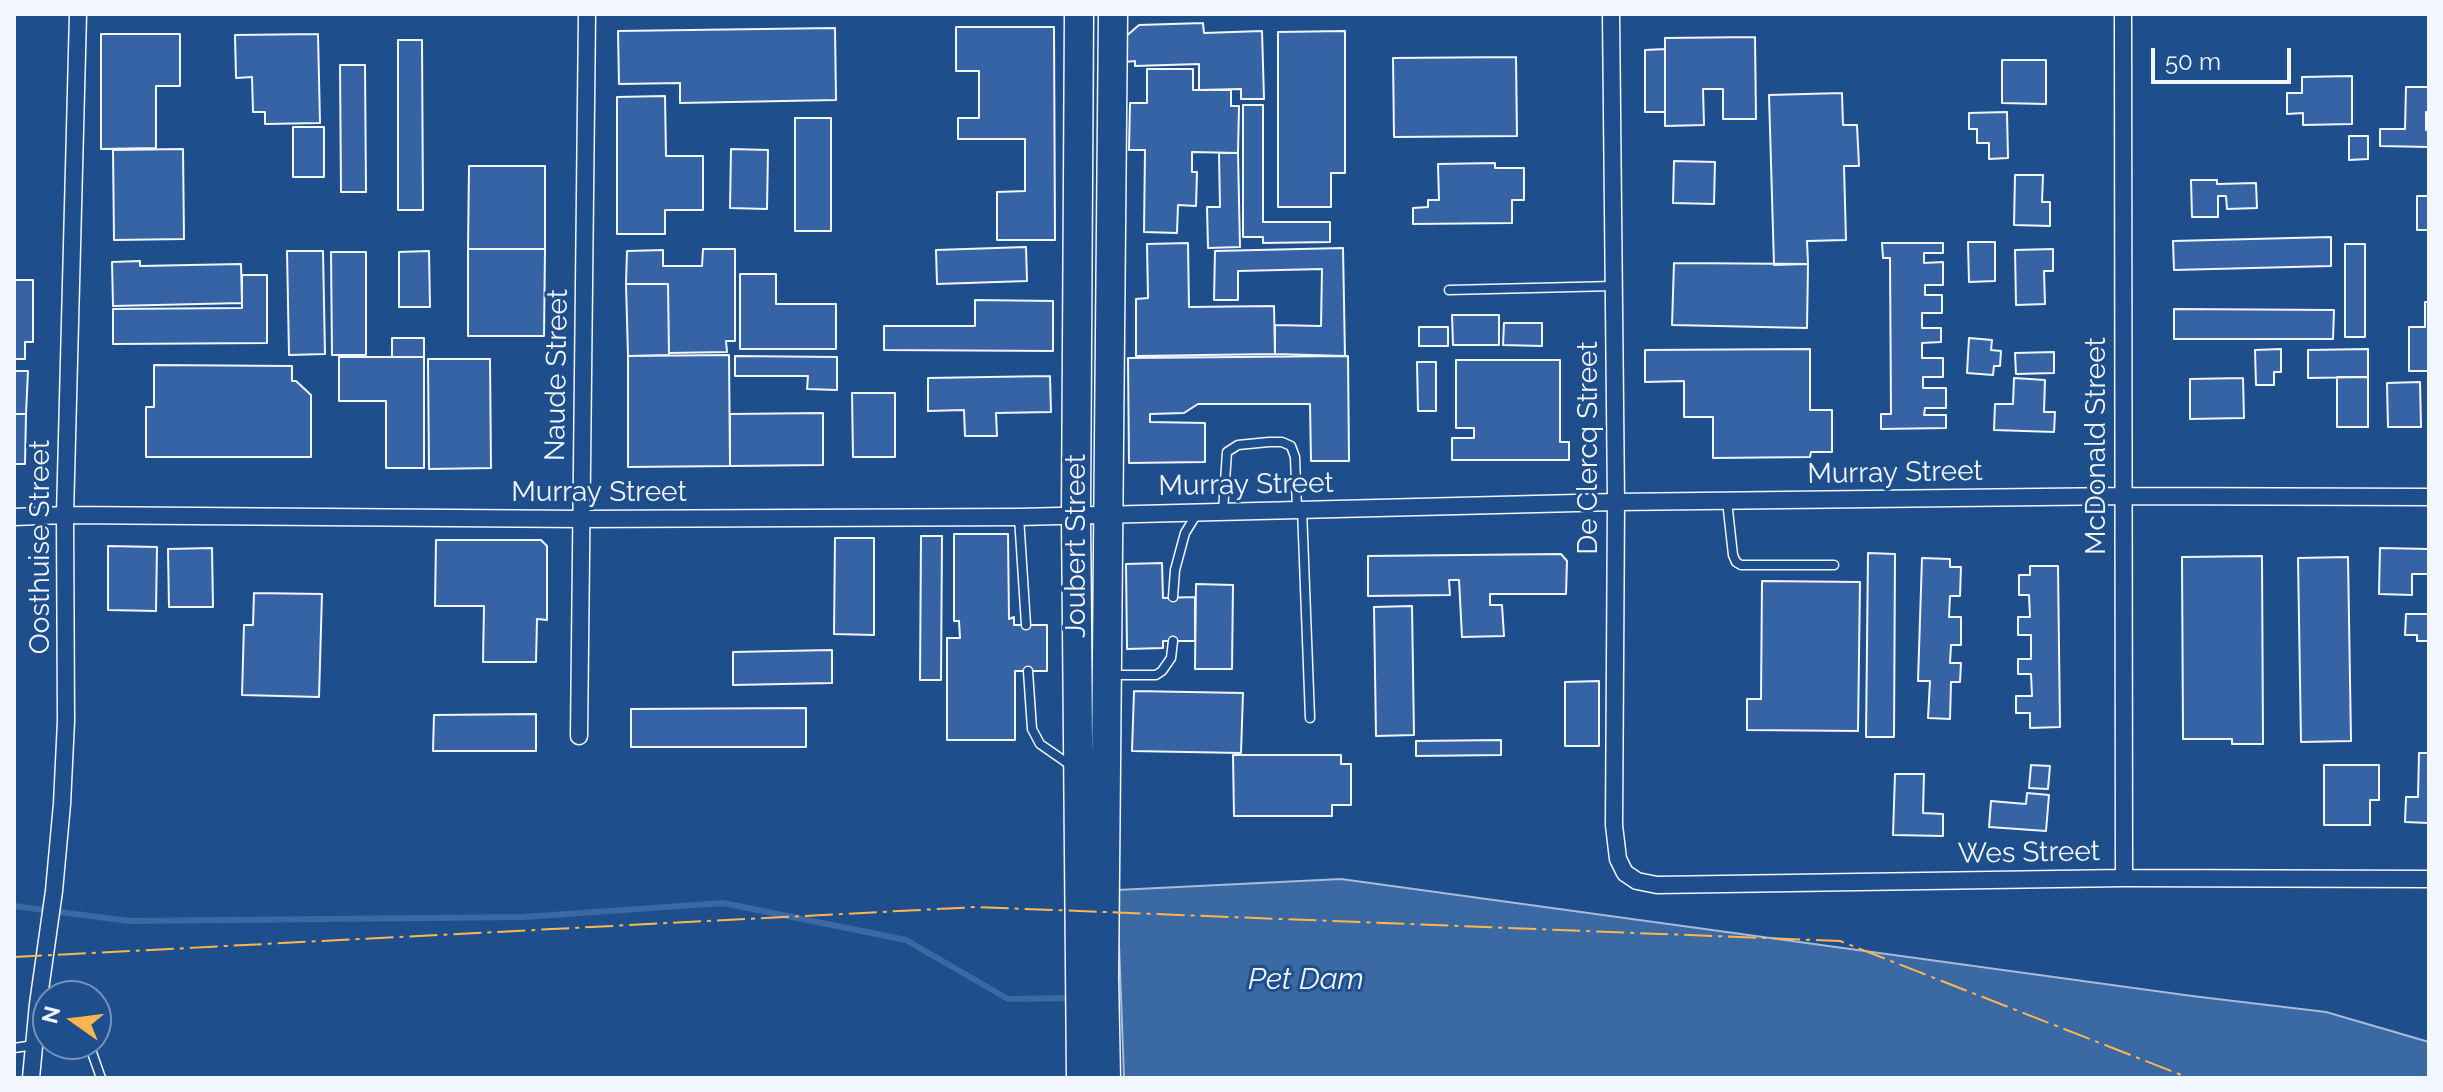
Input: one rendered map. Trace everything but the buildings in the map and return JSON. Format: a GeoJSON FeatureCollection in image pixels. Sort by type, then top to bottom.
{"type":"FeatureCollection","features":[{"type":"Feature","properties":{"kind":"highway","name":"Joubert Street"},"geometry":{"type":"LineString","coordinates":[[1079,14],[1077,770],[1093,1032],[1106,1078]]}},
{"type":"Feature","properties":{"kind":"highway","name":"Joubert Street"},"geometry":{"type":"LineString","coordinates":[[1091,977],[1108,675],[1113,14]]}},
{"type":"Feature","properties":{"kind":"highway","name":"Joubert Street"},"geometry":{"type":"LineString","coordinates":[[1081,1078],[1093,1032]]}},
{"type":"Feature","properties":{"kind":"street","name":"Oosthuise Street"},"geometry":{"type":"LineString","coordinates":[[44,980],[62,804],[66,721],[65,515],[78,14]]}},
{"type":"Feature","properties":{"kind":"street","name":"Naude Street"},"geometry":{"type":"LineString","coordinates":[[579,736],[587,14]]}},
{"type":"Feature","properties":{"kind":"street","name":"De Clercq Street"},"geometry":{"type":"LineString","coordinates":[[1611,14],[1616,502],[1614,825],[1618,859],[1631,877]]}},
{"type":"Feature","properties":{"kind":"street","name":"McDonald Street"},"geometry":{"type":"LineString","coordinates":[[2123,14],[2124,878]]}},
{"type":"Feature","properties":{"kind":"street","name":"Murray Street"},"geometry":{"type":"LineString","coordinates":[[14,517],[1019,517],[1616,502],[2124,496],[2429,497]]}},
{"type":"Feature","properties":{"kind":"street","name":"Wes Street"},"geometry":{"type":"LineString","coordinates":[[1631,877],[1657,885],[2124,878],[2429,879]]}},
{"type":"Feature","properties":{"kind":"lane"},"geometry":{"type":"LineString","coordinates":[[1449,290],[1614,286]]}},
{"type":"Feature","properties":{"kind":"lane"},"geometry":{"type":"LineString","coordinates":[[1223,511],[1227,452],[1238,445],[1269,442],[1291,446],[1295,457],[1299,509],[1310,718]]}},
{"type":"Feature","properties":{"kind":"lane"},"geometry":{"type":"LineString","coordinates":[[1727,501],[1733,555],[1741,565],[1834,565]]}},
{"type":"Feature","properties":{"kind":"lane"},"geometry":{"type":"LineString","coordinates":[[1173,597],[1175,570],[1185,533],[1198,512]]}},
{"type":"Feature","properties":{"kind":"lane"},"geometry":{"type":"LineString","coordinates":[[1019,517],[1026,625]]}},
{"type":"Feature","properties":{"kind":"lane"},"geometry":{"type":"LineString","coordinates":[[1108,675],[1156,675],[1171,658],[1173,641]]}},
{"type":"Feature","properties":{"kind":"lane"},"geometry":{"type":"LineString","coordinates":[[1028,671],[1032,729],[1040,744],[1077,770]]}},
{"type":"Feature","properties":{"kind":"water","name":"Pet Dam"},"geometry":{"type":"Polygon","coordinates":[[[1341,879],[2326,1012],[2429,1042],[2429,1078],[1124,1078],[1117,890],[1341,879]]]}},
{"type":"Feature","properties":{"kind":"waterway"},"geometry":{"type":"LineString","coordinates":[[14,906],[129,921],[524,917],[723,903],[906,940],[1008,999],[1072,998]]}},
{"type":"Feature","properties":{"kind":"power"},"geometry":{"type":"LineString","coordinates":[[14,957],[977,907],[1840,941],[2189,1078]]}}]}
